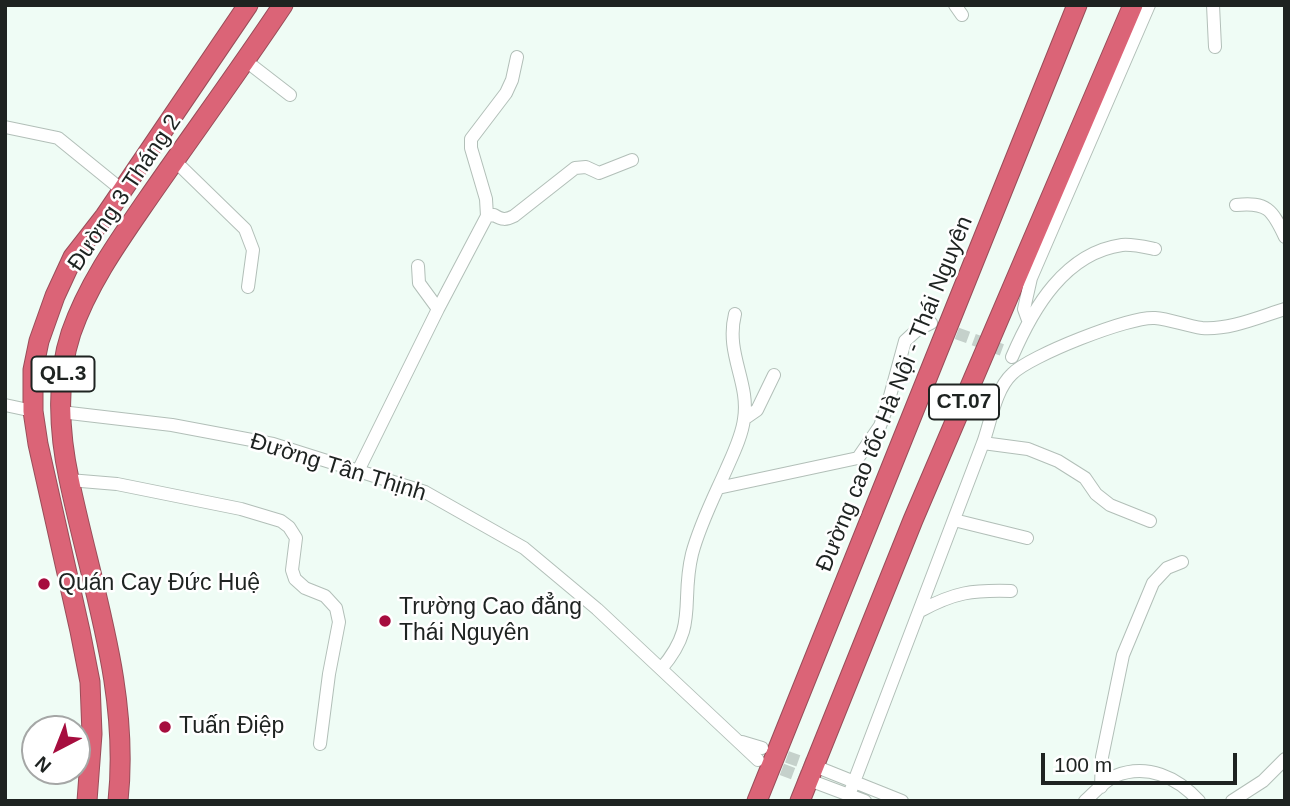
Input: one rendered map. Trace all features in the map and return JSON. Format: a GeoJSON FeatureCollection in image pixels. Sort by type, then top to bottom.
{"type":"FeatureCollection","features":[{"type":"Feature","properties":{"kind":"highway","name":"Đường 3 Tháng 2"},"geometry":{"type":"LineString","coordinates":[[87,801],[92,734],[90,682],[43,472],[33,411],[33,370],[39,341],[51,307],[74,257],[105,216],[248,5]]}},
{"type":"Feature","properties":{"kind":"highway","name":"Đường 3 Tháng 2"},"geometry":{"type":"LineString","coordinates":[[118,801],[121,755],[115,682],[102,612],[65,457],[61,412],[63,373],[71,334],[92,283],[283,5]]}},
{"type":"Feature","properties":{"kind":"highway","name":"Đường cao tốc Hà Nội - Thái Nguyên"},"geometry":{"type":"LineString","coordinates":[[757,801],[1077,5]]}},
{"type":"Feature","properties":{"kind":"highway","name":"CT.07"},"geometry":{"type":"LineString","coordinates":[[800,801],[913,520],[1133,5]]}},
{"type":"Feature","properties":{"kind":"highway"},"geometry":{"type":"LineString","coordinates":[[105,216],[127,230]]}},
{"type":"Feature","properties":{"kind":"highway"},"geometry":{"type":"LineString","coordinates":[[745,801],[800,663],[877,505]]}},
{"type":"Feature","properties":{"kind":"street"},"geometry":{"type":"LineString","coordinates":[[1028,320],[1024,309],[1025,295],[1031,278],[1150,5]]}},
{"type":"Feature","properties":{"kind":"street"},"geometry":{"type":"LineString","coordinates":[[1213,5],[1215,47]]}},
{"type":"Feature","properties":{"kind":"street"},"geometry":{"type":"LineString","coordinates":[[358,471],[487,216],[486,199],[471,139],[506,93],[517,57]]}},
{"type":"Feature","properties":{"kind":"street"},"geometry":{"type":"LineString","coordinates":[[246,61],[290,95]]}},
{"type":"Feature","properties":{"kind":"street"},"geometry":{"type":"LineString","coordinates":[[5,127],[58,138],[122,190]]}},
{"type":"Feature","properties":{"kind":"street"},"geometry":{"type":"LineString","coordinates":[[174,160],[245,229],[253,250],[248,287]]}},
{"type":"Feature","properties":{"kind":"street"},"geometry":{"type":"LineString","coordinates":[[487,216],[494,215],[507,220],[575,168],[586,167],[599,173],[632,160]]}},
{"type":"Feature","properties":{"kind":"street"},"geometry":{"type":"LineString","coordinates":[[1236,205],[1261,204],[1271,212],[1285,237]]}},
{"type":"Feature","properties":{"kind":"street"},"geometry":{"type":"LineString","coordinates":[[1024,365],[1007,353],[1028,320],[1071,266],[1093,252],[1125,244],[1155,249]]}},
{"type":"Feature","properties":{"kind":"street"},"geometry":{"type":"LineString","coordinates":[[418,266],[419,283],[438,309]]}},
{"type":"Feature","properties":{"kind":"street"},"geometry":{"type":"LineString","coordinates":[[842,796],[855,781],[1001,390],[1011,374],[1024,365],[1110,326],[1154,317],[1204,328],[1232,325],[1285,309]]}},
{"type":"Feature","properties":{"kind":"street"},"geometry":{"type":"LineString","coordinates":[[661,669],[681,641],[687,619],[692,556],[700,528],[734,451],[744,419],[744,400],[732,351],[731,331],[735,314]]}},
{"type":"Feature","properties":{"kind":"street"},"geometry":{"type":"LineString","coordinates":[[718,488],[858,458],[884,417],[905,341],[917,330],[931,323]]}},
{"type":"Feature","properties":{"kind":"street"},"geometry":{"type":"LineString","coordinates":[[744,419],[757,410],[774,375]]}},
{"type":"Feature","properties":{"kind":"street"},"geometry":{"type":"LineString","coordinates":[[5,405],[33,411]]}},
{"type":"Feature","properties":{"kind":"street","name":"Đường Tân Thịnh"},"geometry":{"type":"LineString","coordinates":[[61,412],[172,425],[274,444],[425,492],[524,548],[597,609],[738,741],[760,754]]}},
{"type":"Feature","properties":{"kind":"street"},"geometry":{"type":"LineString","coordinates":[[983,443],[1028,449],[1058,461],[1085,478],[1096,494],[1110,505],[1150,521]]}},
{"type":"Feature","properties":{"kind":"street"},"geometry":{"type":"LineString","coordinates":[[69,480],[117,484],[241,509],[281,521],[289,527],[296,538],[292,570],[295,579],[305,588],[325,596],[336,608],[339,622],[320,744]]}},
{"type":"Feature","properties":{"kind":"street"},"geometry":{"type":"LineString","coordinates":[[954,520],[1027,538]]}},
{"type":"Feature","properties":{"kind":"street"},"geometry":{"type":"LineString","coordinates":[[1101,787],[1102,757],[1123,654],[1153,583],[1167,568],[1182,562]]}},
{"type":"Feature","properties":{"kind":"street"},"geometry":{"type":"LineString","coordinates":[[920,611],[946,596],[976,590],[1011,591]]}},
{"type":"Feature","properties":{"kind":"street"},"geometry":{"type":"LineString","coordinates":[[1233,801],[1263,781],[1285,759]]}},
{"type":"Feature","properties":{"kind":"street"},"geometry":{"type":"LineString","coordinates":[[822,769],[902,801]]}},
{"type":"Feature","properties":{"kind":"street"},"geometry":{"type":"LineString","coordinates":[[1085,801],[1114,777],[1139,770],[1161,773],[1192,793],[1199,801]]}},
{"type":"Feature","properties":{"kind":"street"},"geometry":{"type":"LineString","coordinates":[[817,783],[842,796],[865,801]]}},
{"type":"Feature","properties":{"kind":"tunnel"},"geometry":{"type":"LineString","coordinates":[[940,327],[1002,350]]}},
{"type":"Feature","properties":{"kind":"tunnel"},"geometry":{"type":"LineString","coordinates":[[770,751],[819,768]]}},
{"type":"Feature","properties":{"kind":"tunnel"},"geometry":{"type":"LineString","coordinates":[[765,763],[813,781]]}},
{"type":"Feature","properties":{"kind":"place","name":"Quán Cay Đức Huệ"},"geometry":{"type":"Point","coordinates":[44,584]}},
{"type":"Feature","properties":{"kind":"place","name":"Trường Cao đẳng Thái Nguyên"},"geometry":{"type":"Point","coordinates":[385,621]}},
{"type":"Feature","properties":{"kind":"place","name":"Tuấn Điệp"},"geometry":{"type":"Point","coordinates":[165,727]}}]}
